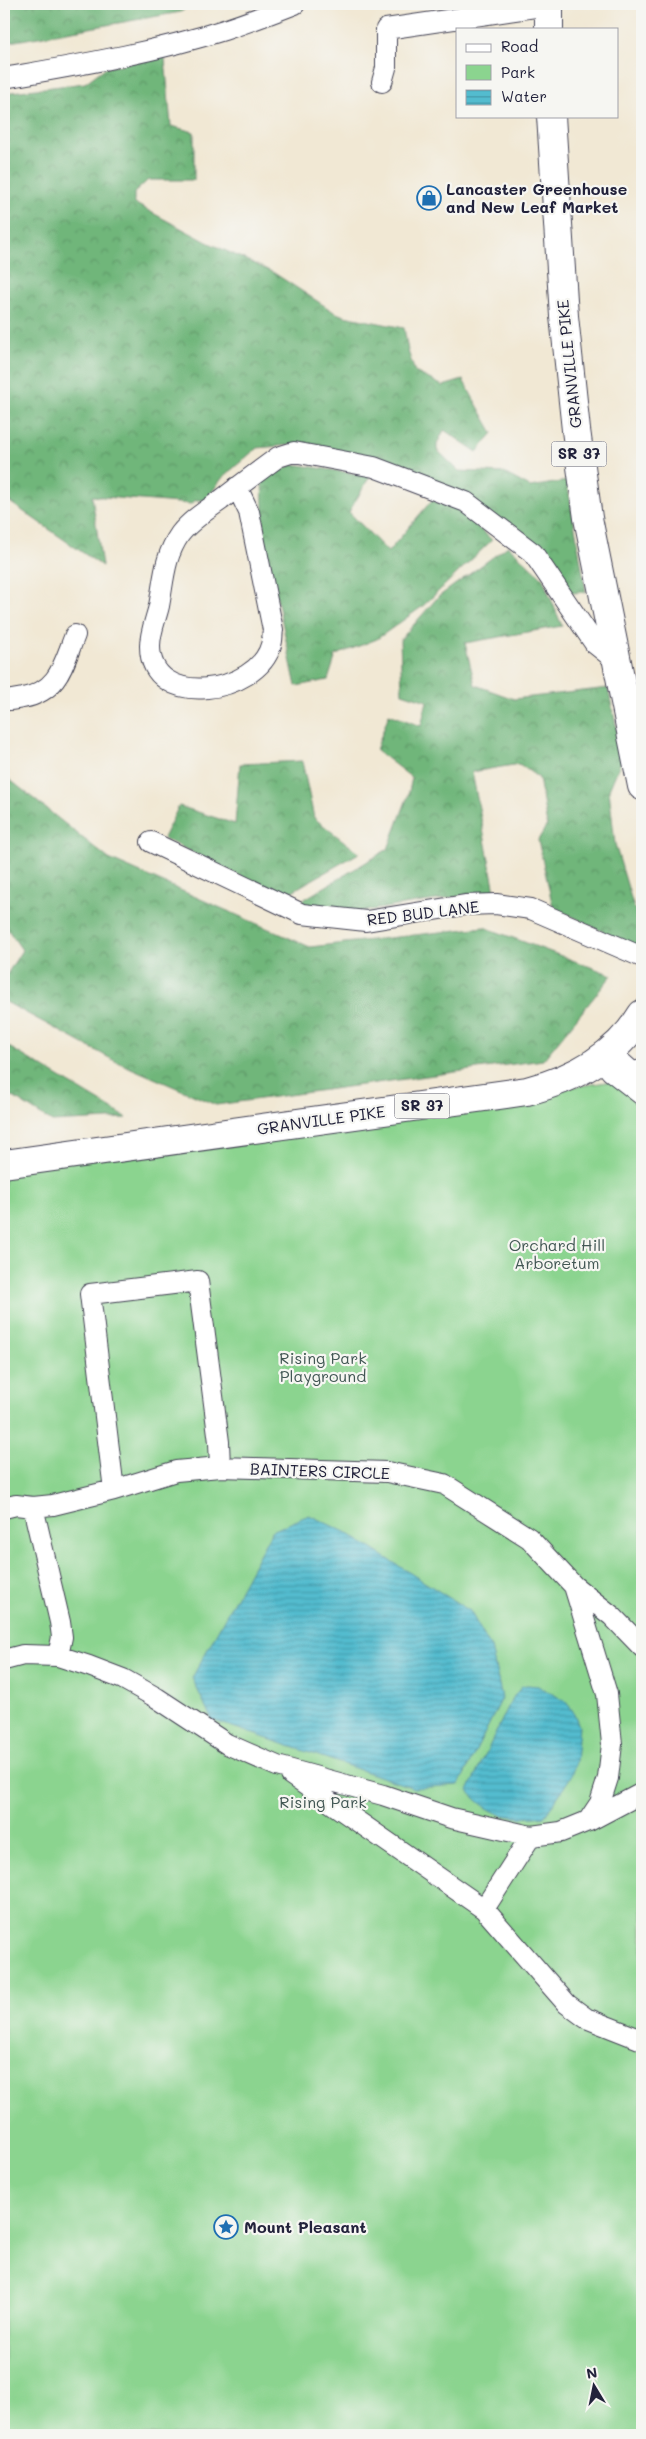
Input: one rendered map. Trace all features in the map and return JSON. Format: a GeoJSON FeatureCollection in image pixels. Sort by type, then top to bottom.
{"type":"FeatureCollection","features":[{"type":"Feature","properties":{"kind":"highway","name":"GRANVILLE PIKE"},"geometry":{"type":"LineString","coordinates":[[551,118],[564,316],[576,430],[588,518],[615,660],[642,786]]}},
{"type":"Feature","properties":{"kind":"highway","name":"GRANVILLE PIKE"},"geometry":{"type":"LineString","coordinates":[[4,1164],[527,1091],[550,1085],[572,1076],[606,1056],[624,1040],[642,1014]]}},
{"type":"Feature","properties":{"kind":"street"},"geometry":{"type":"LineString","coordinates":[[4,78],[90,63],[162,47],[224,30],[295,4]]}},
{"type":"Feature","properties":{"kind":"street"},"geometry":{"type":"LineString","coordinates":[[382,82],[386,68],[386,29],[549,13]]}},
{"type":"Feature","properties":{"kind":"street"},"geometry":{"type":"LineString","coordinates":[[237,487],[251,522],[273,630],[271,646],[261,662],[244,678],[213,687],[192,690],[173,684],[156,669],[150,648],[166,560],[180,534],[196,518],[237,487],[278,457],[294,452],[374,467],[466,502],[533,553],[595,644],[615,660]]}},
{"type":"Feature","properties":{"kind":"street"},"geometry":{"type":"LineString","coordinates":[[4,700],[32,696],[53,685],[75,635]]}},
{"type":"Feature","properties":{"kind":"street","name":"RED BUD LANE"},"geometry":{"type":"LineString","coordinates":[[151,842],[302,914],[366,921],[465,905],[496,904],[531,909],[642,957]]}},
{"type":"Feature","properties":{"kind":"street"},"geometry":{"type":"LineString","coordinates":[[606,1056],[632,1072],[642,1070]]}},
{"type":"Feature","properties":{"kind":"street"},"geometry":{"type":"LineString","coordinates":[[606,1056],[611,1071],[642,1096]]}},
{"type":"Feature","properties":{"kind":"street"},"geometry":{"type":"LineString","coordinates":[[114,1490],[90,1294],[198,1281],[219,1442],[220,1467]]}},
{"type":"Feature","properties":{"kind":"street","name":"BAINTERS CIRCLE"},"geometry":{"type":"LineString","coordinates":[[4,1508],[16,1505],[33,1507],[53,1505],[114,1490],[176,1471],[220,1467],[387,1472],[444,1484],[529,1538],[574,1586],[607,1694],[612,1744],[608,1778],[600,1803],[588,1822]]}},
{"type":"Feature","properties":{"kind":"street"},"geometry":{"type":"LineString","coordinates":[[33,1507],[60,1622],[62,1637],[58,1656]]}},
{"type":"Feature","properties":{"kind":"street"},"geometry":{"type":"LineString","coordinates":[[574,1586],[612,1616],[642,1647]]}},
{"type":"Feature","properties":{"kind":"street"},"geometry":{"type":"LineString","coordinates":[[4,1660],[23,1655],[58,1656],[123,1679],[157,1698],[227,1744],[277,1766],[383,1795],[451,1818],[532,1836],[561,1832],[588,1822],[642,1793]]}},
{"type":"Feature","properties":{"kind":"street"},"geometry":{"type":"LineString","coordinates":[[277,1766],[484,1909],[567,2004],[586,2018],[642,2040]]}},
{"type":"Feature","properties":{"kind":"street"},"geometry":{"type":"LineString","coordinates":[[484,1909],[532,1836]]}},
{"type":"Feature","properties":{"kind":"green space"},"geometry":{"type":"Polygon","coordinates":[[[4,4],[191,4],[181,12],[4,43],[4,4]]]}},
{"type":"Feature","properties":{"kind":"green space"},"geometry":{"type":"Polygon","coordinates":[[[151,58],[165,58],[171,126],[194,132],[194,180],[148,180],[134,193],[134,203],[207,242],[274,273],[334,312],[344,316],[404,328],[408,351],[415,372],[443,386],[463,380],[493,433],[477,452],[444,430],[437,444],[437,450],[459,471],[504,473],[530,487],[567,481],[586,592],[572,593],[472,500],[290,445],[257,448],[223,477],[206,500],[196,500],[191,504],[92,496],[102,566],[4,498],[4,93],[85,83],[105,68],[151,58]]]}},
{"type":"Feature","properties":{"kind":"green space"},"geometry":{"type":"Polygon","coordinates":[[[293,464],[370,476],[349,512],[388,552],[432,500],[458,509],[492,540],[423,606],[377,639],[336,655],[328,680],[296,686],[264,539],[262,481],[293,464]]]}},
{"type":"Feature","properties":{"kind":"green space"},"geometry":{"type":"Polygon","coordinates":[[[508,546],[542,577],[562,626],[465,643],[475,685],[514,699],[608,688],[623,757],[609,790],[615,844],[634,908],[642,914],[642,951],[553,907],[538,840],[547,825],[539,778],[519,764],[472,772],[495,891],[338,915],[298,903],[388,849],[408,796],[412,778],[376,750],[389,714],[421,726],[427,701],[402,693],[400,640],[438,597],[508,546]]]}},
{"type":"Feature","properties":{"kind":"green space"},"geometry":{"type":"Polygon","coordinates":[[[302,761],[314,818],[359,853],[282,897],[163,838],[179,806],[235,824],[240,764],[302,761]]]}},
{"type":"Feature","properties":{"kind":"green space"},"geometry":{"type":"Polygon","coordinates":[[[4,775],[109,859],[310,947],[484,927],[612,975],[543,1060],[216,1105],[117,1062],[4,1001],[4,979],[22,950],[4,924],[4,775]]]}},
{"type":"Feature","properties":{"kind":"green space"},"geometry":{"type":"Polygon","coordinates":[[[4,1044],[127,1118],[52,1122],[4,1091],[4,1044]]]}},
{"type":"Feature","properties":{"kind":"green space","name":"Rising Park"},"geometry":{"type":"Polygon","coordinates":[[[642,1077],[642,2435],[4,2435],[4,1169],[642,1077]]]}},
{"type":"Feature","properties":{"kind":"water"},"geometry":{"type":"Polygon","coordinates":[[[309,1515],[347,1533],[470,1611],[491,1648],[502,1698],[459,1785],[414,1788],[212,1720],[192,1678],[272,1531],[309,1515]]]}},
{"type":"Feature","properties":{"kind":"water"},"geometry":{"type":"Polygon","coordinates":[[[522,1686],[538,1686],[565,1701],[573,1711],[579,1726],[576,1762],[570,1778],[545,1816],[512,1817],[502,1815],[485,1806],[468,1791],[512,1699],[522,1686]]]}},
{"type":"Feature","properties":{"kind":"place","name":"Lancaster Greenhouse and New Leaf Market"},"geometry":{"type":"Point","coordinates":[429,198]}},
{"type":"Feature","properties":{"kind":"place","name":"Mount Pleasant"},"geometry":{"type":"Point","coordinates":[226,2227]}},
{"type":"Feature","properties":{"kind":"park label","name":"Orchard Hill Arboretum"},"geometry":{"type":"Point","coordinates":[557,1254]}},
{"type":"Feature","properties":{"kind":"park label","name":"Rising Park Playground"},"geometry":{"type":"Point","coordinates":[323,1367]}}]}
